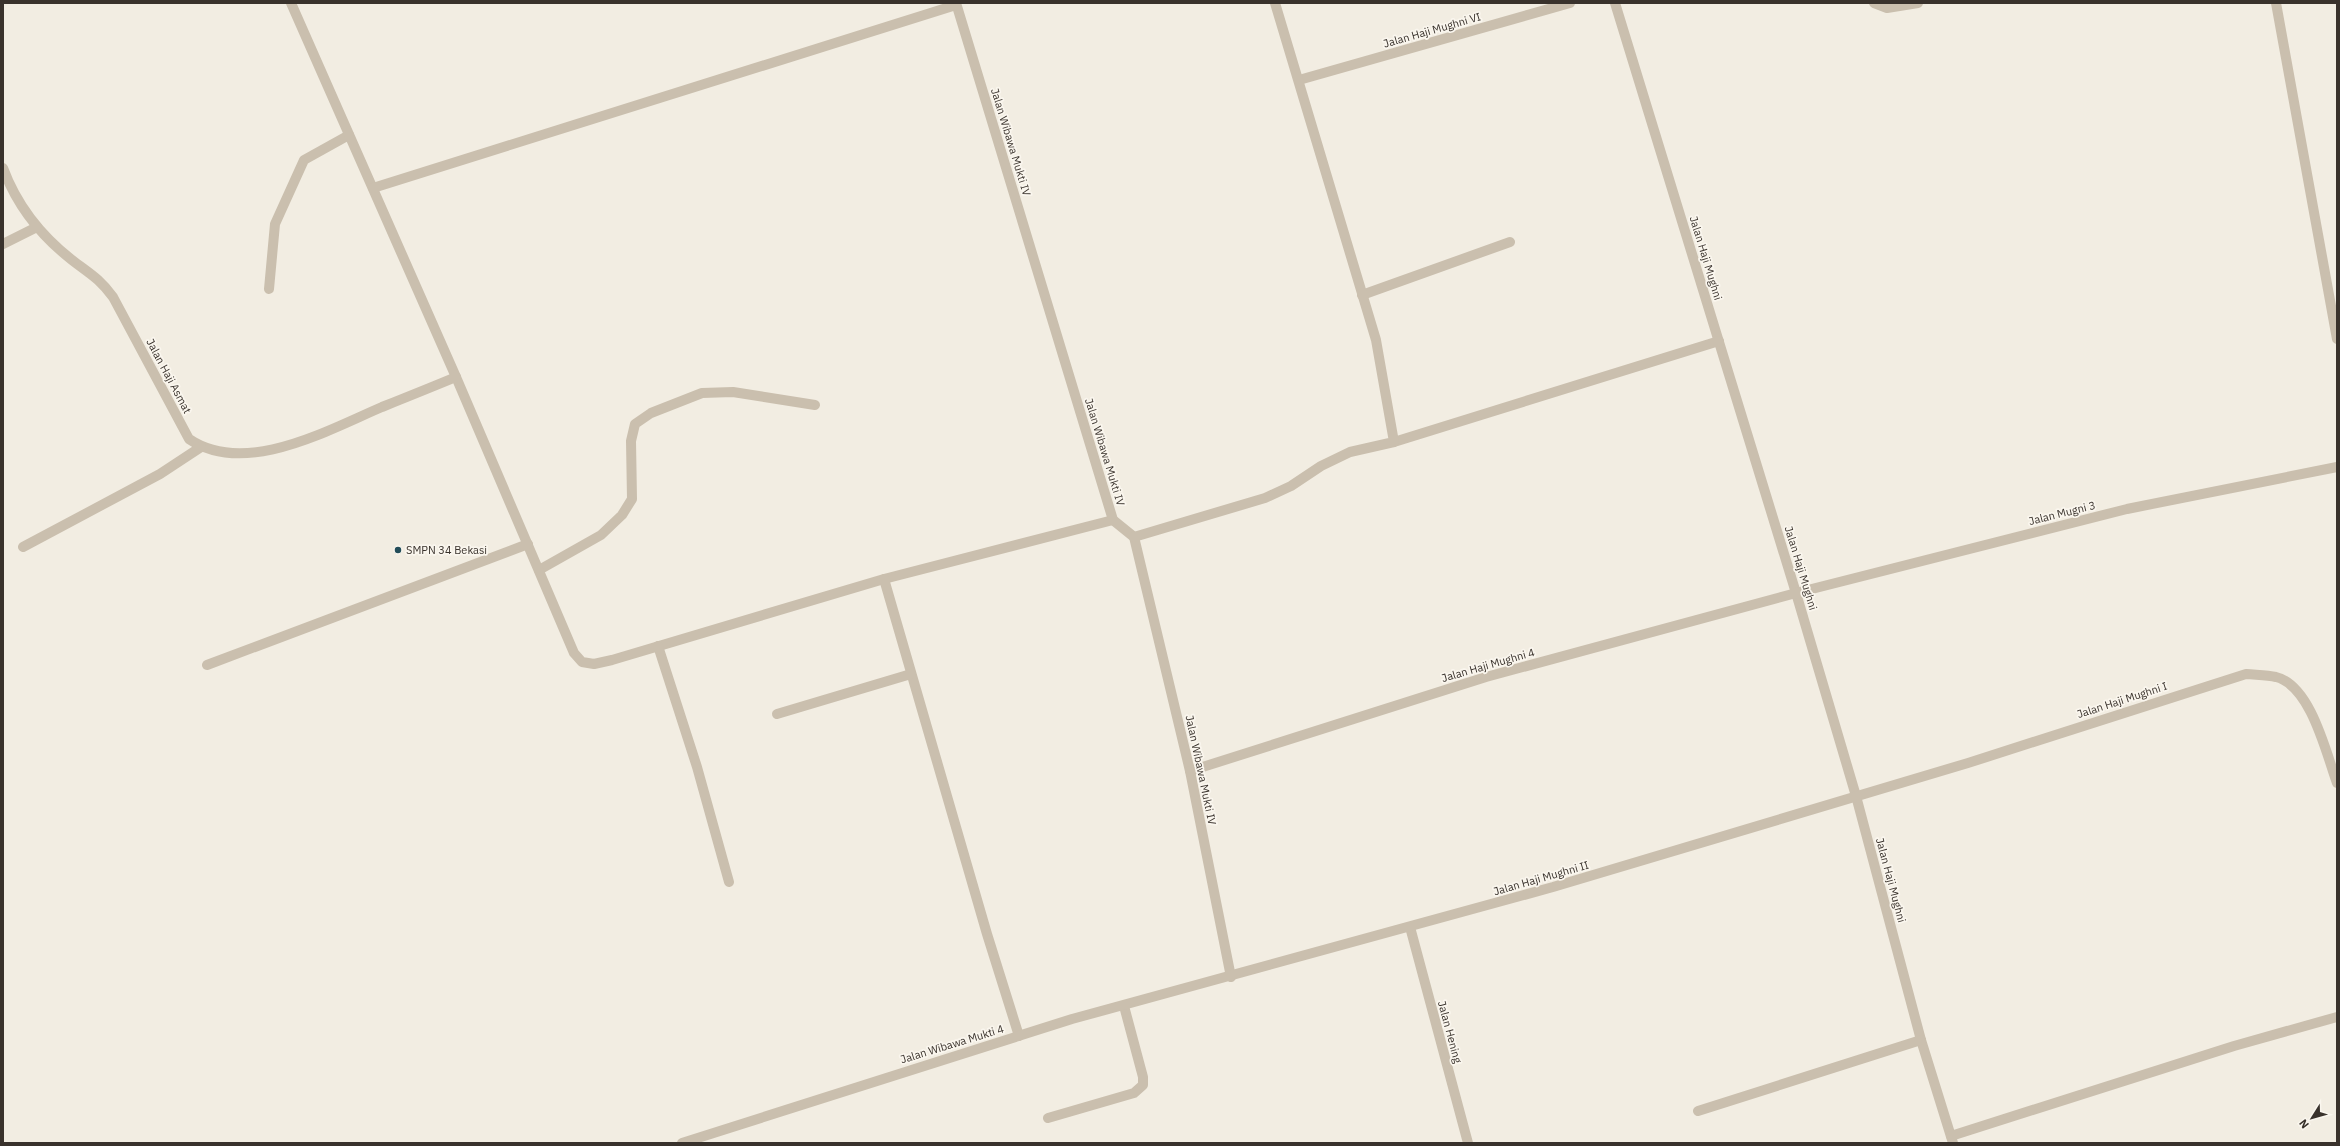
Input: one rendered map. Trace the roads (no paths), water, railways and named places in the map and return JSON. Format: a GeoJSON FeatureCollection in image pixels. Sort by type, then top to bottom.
{"type":"FeatureCollection","features":[{"type":"Feature","properties":{"kind":"street"},"geometry":{"type":"LineString","coordinates":[[291,3],[456,377],[574,654],[582,662],[594,664],[612,660],[884,579],[1113,520]]}},
{"type":"Feature","properties":{"kind":"street"},"geometry":{"type":"LineString","coordinates":[[1275,3],[1376,340],[1394,442]]}},
{"type":"Feature","properties":{"kind":"street","name":"Jalan Haji Mughni VI"},"geometry":{"type":"LineString","coordinates":[[1299,80],[1570,3]]}},
{"type":"Feature","properties":{"kind":"street","name":"Jalan Haji Mughni"},"geometry":{"type":"LineString","coordinates":[[1615,3],[1796,593],[1856,796],[1921,1040],[1952,1139]]}},
{"type":"Feature","properties":{"kind":"street"},"geometry":{"type":"LineString","coordinates":[[1874,3],[1887,8],[1918,3]]}},
{"type":"Feature","properties":{"kind":"street"},"geometry":{"type":"LineString","coordinates":[[2276,3],[2337,339]]}},
{"type":"Feature","properties":{"kind":"street"},"geometry":{"type":"LineString","coordinates":[[373,188],[956,4]]}},
{"type":"Feature","properties":{"kind":"street","name":"Jalan Wibawa Mukti IV"},"geometry":{"type":"LineString","coordinates":[[956,4],[1113,520],[1134,537],[1190,771],[1231,977]]}},
{"type":"Feature","properties":{"kind":"street"},"geometry":{"type":"LineString","coordinates":[[269,289],[275,224],[304,160],[349,135]]}},
{"type":"Feature","properties":{"kind":"street","name":"Jalan Haji Asmat"},"geometry":{"type":"LineString","coordinates":[[3,168],[11,190],[28,217],[51,243],[101,281],[114,297],[189,439],[201,447],[222,453],[264,452],[324,434],[382,407],[456,377]]}},
{"type":"Feature","properties":{"kind":"street"},"geometry":{"type":"LineString","coordinates":[[3,244],[37,227]]}},
{"type":"Feature","properties":{"kind":"street"},"geometry":{"type":"LineString","coordinates":[[1362,295],[1510,242]]}},
{"type":"Feature","properties":{"kind":"street"},"geometry":{"type":"LineString","coordinates":[[1134,537],[1265,498],[1292,486],[1321,466],[1350,452],[1394,442],[1719,341]]}},
{"type":"Feature","properties":{"kind":"street"},"geometry":{"type":"LineString","coordinates":[[539,570],[601,536],[622,514],[632,499],[631,441],[636,424],[651,412],[702,393],[733,392],[815,405]]}},
{"type":"Feature","properties":{"kind":"street"},"geometry":{"type":"LineString","coordinates":[[23,547],[160,474],[201,447]]}},
{"type":"Feature","properties":{"kind":"street","name":"Jalan Mugni 3"},"geometry":{"type":"LineString","coordinates":[[1796,593],[2127,509],[2337,467]]}},
{"type":"Feature","properties":{"kind":"street"},"geometry":{"type":"LineString","coordinates":[[207,665],[528,544]]}},
{"type":"Feature","properties":{"kind":"street"},"geometry":{"type":"LineString","coordinates":[[884,579],[984,926],[1019,1036]]}},
{"type":"Feature","properties":{"kind":"street","name":"Jalan Haji Mughni 4"},"geometry":{"type":"LineString","coordinates":[[1190,771],[1486,677],[1796,593]]}},
{"type":"Feature","properties":{"kind":"street"},"geometry":{"type":"LineString","coordinates":[[658,646],[697,767],[729,882]]}},
{"type":"Feature","properties":{"kind":"street"},"geometry":{"type":"LineString","coordinates":[[777,714],[911,674]]}},
{"type":"Feature","properties":{"kind":"street","name":"Jalan Haji Mughni I"},"geometry":{"type":"LineString","coordinates":[[1856,796],[1968,763],[2246,674],[2278,678],[2299,692],[2314,718],[2337,783]]}},
{"type":"Feature","properties":{"kind":"street","name":"Jalan Haji Mughni II"},"geometry":{"type":"LineString","coordinates":[[1231,977],[1553,887],[1856,796]]}},
{"type":"Feature","properties":{"kind":"street","name":"Jalan Hening"},"geometry":{"type":"LineString","coordinates":[[1410,927],[1468,1143]]}},
{"type":"Feature","properties":{"kind":"street","name":"Jalan Wibawa Mukti 4"},"geometry":{"type":"LineString","coordinates":[[682,1143],[1019,1036],[1231,977]]}},
{"type":"Feature","properties":{"kind":"street"},"geometry":{"type":"LineString","coordinates":[[1048,1118],[1134,1093],[1143,1085],[1143,1077],[1124,1006]]}},
{"type":"Feature","properties":{"kind":"street"},"geometry":{"type":"LineString","coordinates":[[1952,1139],[2234,1046],[2337,1017]]}},
{"type":"Feature","properties":{"kind":"street"},"geometry":{"type":"LineString","coordinates":[[1698,1110],[1921,1040]]}},
{"type":"Feature","properties":{"kind":"place","name":"SMPN 34 Bekasi"},"geometry":{"type":"Point","coordinates":[398,550]}}]}
